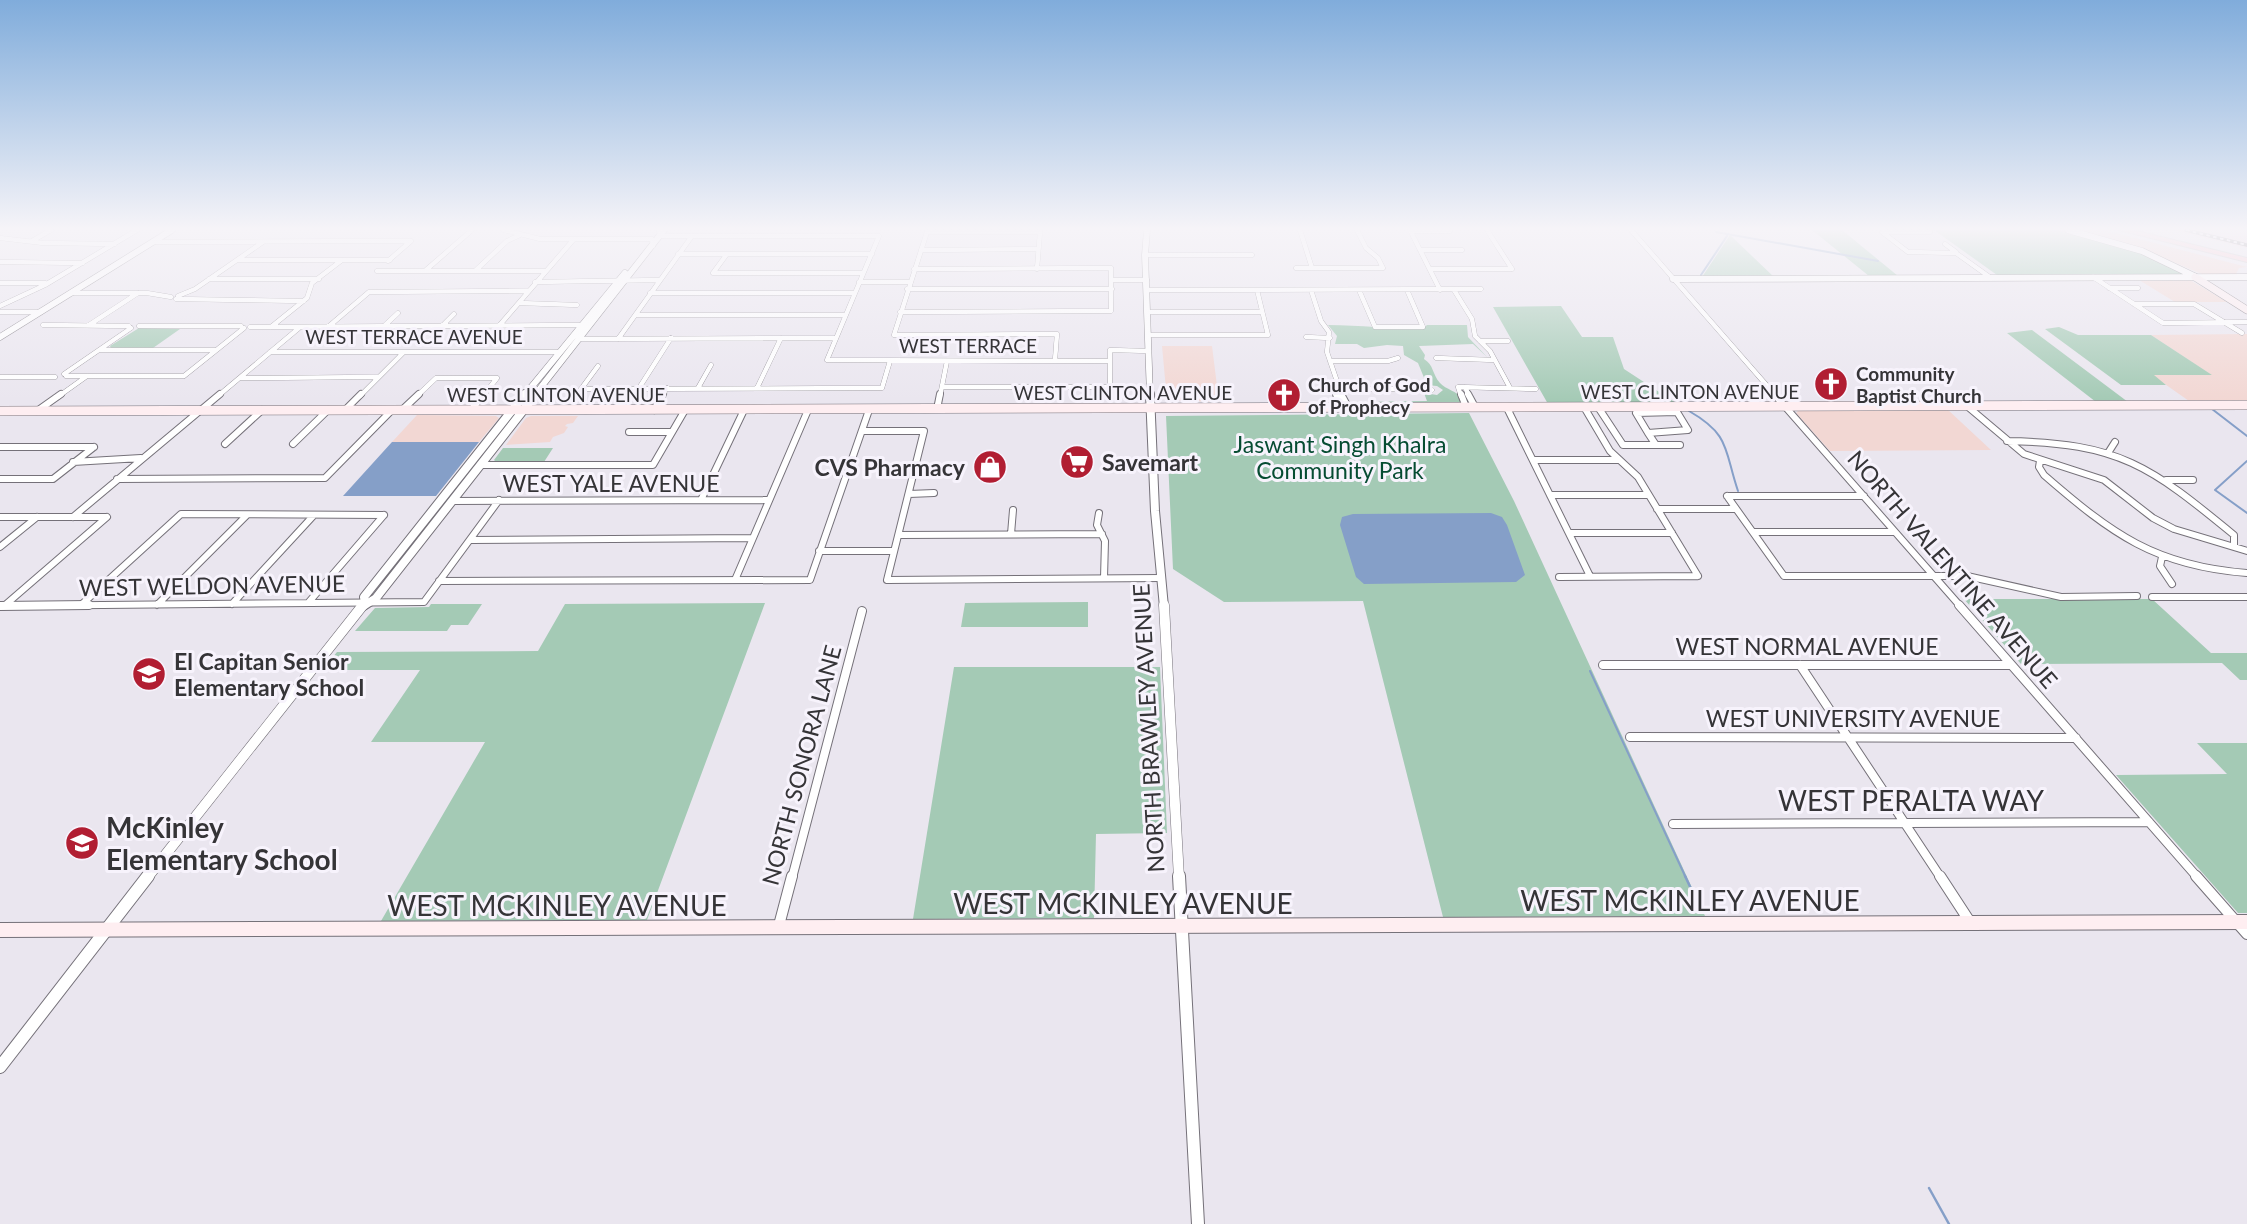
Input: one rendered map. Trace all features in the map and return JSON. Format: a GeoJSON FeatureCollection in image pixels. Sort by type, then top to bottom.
{"type":"FeatureCollection","features":[{"type":"Feature","properties":{"kind":"main road"},"geometry":{"type":"LineString","coordinates":[[2213,287],[2247,307]]}},
{"type":"Feature","properties":{"kind":"main road","name":"WEST CLINTON AVENUE"},"geometry":{"type":"LineString","coordinates":[[0,411],[1344,407],[1675,409],[1784,406],[2247,405]]}},
{"type":"Feature","properties":{"kind":"main road","name":"WEST MCKINLEY AVENUE"},"geometry":{"type":"LineString","coordinates":[[0,930],[778,930],[2242,922]]}},
{"type":"Feature","properties":{"kind":"street"},"geometry":{"type":"LineString","coordinates":[[1,305],[39,287]]}},
{"type":"Feature","properties":{"kind":"street"},"geometry":{"type":"LineString","coordinates":[[0,337],[80,287]]}},
{"type":"Feature","properties":{"kind":"street"},"geometry":{"type":"LineString","coordinates":[[175,297],[194,287]]}},
{"type":"Feature","properties":{"kind":"street"},"geometry":{"type":"LineString","coordinates":[[270,328],[304,301],[309,287]]}},
{"type":"Feature","properties":{"kind":"street"},"geometry":{"type":"LineString","coordinates":[[498,327],[531,287]]}},
{"type":"Feature","properties":{"kind":"street"},"geometry":{"type":"LineString","coordinates":[[365,603],[364,597],[580,325],[615,287]]}},
{"type":"Feature","properties":{"kind":"street"},"geometry":{"type":"LineString","coordinates":[[0,1067],[365,603],[376,598],[616,287]]}},
{"type":"Feature","properties":{"kind":"street"},"geometry":{"type":"LineString","coordinates":[[618,339],[654,287]]}},
{"type":"Feature","properties":{"kind":"street"},"geometry":{"type":"LineString","coordinates":[[578,339],[835,338],[857,287]]}},
{"type":"Feature","properties":{"kind":"street","name":"NORTH VALENTINE AVENUE"},"geometry":{"type":"LineString","coordinates":[[1680,287],[2149,822],[2242,922],[2247,934]]}},
{"type":"Feature","properties":{"kind":"street"},"geometry":{"type":"LineString","coordinates":[[2109,288],[2138,288]]}},
{"type":"Feature","properties":{"kind":"street"},"geometry":{"type":"LineString","coordinates":[[2109,288],[2163,323],[2247,322]]}},
{"type":"Feature","properties":{"kind":"street"},"geometry":{"type":"LineString","coordinates":[[901,312],[1111,311],[1112,289],[907,289],[894,335],[1057,334],[1055,360]]}},
{"type":"Feature","properties":{"kind":"street"},"geometry":{"type":"LineString","coordinates":[[1359,289],[1375,327],[1423,327],[1406,290]]}},
{"type":"Feature","properties":{"kind":"street"},"geometry":{"type":"LineString","coordinates":[[1148,290],[1481,289]]}},
{"type":"Feature","properties":{"kind":"street","name":"NORTH BRAWLEY AVENUE"},"geometry":{"type":"LineString","coordinates":[[1148,290],[1156,511],[1198,1224]]}},
{"type":"Feature","properties":{"kind":"street"},"geometry":{"type":"LineString","coordinates":[[1149,335],[1268,335],[1257,290]]}},
{"type":"Feature","properties":{"kind":"street"},"geometry":{"type":"LineString","coordinates":[[1311,290],[1330,338],[1327,352],[1344,407]]}},
{"type":"Feature","properties":{"kind":"street"},"geometry":{"type":"LineString","coordinates":[[1454,290],[1472,319],[1475,337],[1494,360],[1509,386]]}},
{"type":"Feature","properties":{"kind":"street"},"geometry":{"type":"LineString","coordinates":[[327,328],[369,292],[528,291]]}},
{"type":"Feature","properties":{"kind":"street"},"geometry":{"type":"LineString","coordinates":[[71,293],[138,293],[175,297],[304,301]]}},
{"type":"Feature","properties":{"kind":"street"},"geometry":{"type":"LineString","coordinates":[[88,326],[138,293]]}},
{"type":"Feature","properties":{"kind":"street"},"geometry":{"type":"LineString","coordinates":[[650,293],[854,293]]}},
{"type":"Feature","properties":{"kind":"street"},"geometry":{"type":"LineString","coordinates":[[520,303],[576,305]]}},
{"type":"Feature","properties":{"kind":"street"},"geometry":{"type":"LineString","coordinates":[[2133,304],[2194,304],[2242,333]]}},
{"type":"Feature","properties":{"kind":"street"},"geometry":{"type":"LineString","coordinates":[[0,312],[41,312]]}},
{"type":"Feature","properties":{"kind":"street"},"geometry":{"type":"LineString","coordinates":[[1148,312],[1262,312]]}},
{"type":"Feature","properties":{"kind":"street"},"geometry":{"type":"LineString","coordinates":[[382,328],[398,313]]}},
{"type":"Feature","properties":{"kind":"street"},"geometry":{"type":"LineString","coordinates":[[441,327],[454,314]]}},
{"type":"Feature","properties":{"kind":"street"},"geometry":{"type":"LineString","coordinates":[[637,315],[845,315]]}},
{"type":"Feature","properties":{"kind":"street"},"geometry":{"type":"LineString","coordinates":[[43,325],[382,328],[580,325]]}},
{"type":"Feature","properties":{"kind":"street"},"geometry":{"type":"LineString","coordinates":[[65,375],[130,327]]}},
{"type":"Feature","properties":{"kind":"street"},"geometry":{"type":"LineString","coordinates":[[0,377],[184,376],[245,327]]}},
{"type":"Feature","properties":{"kind":"street"},"geometry":{"type":"LineString","coordinates":[[73,517],[299,328]]}},
{"type":"Feature","properties":{"kind":"street"},"geometry":{"type":"LineString","coordinates":[[1306,337],[1330,338]]}},
{"type":"Feature","properties":{"kind":"street"},"geometry":{"type":"LineString","coordinates":[[639,388],[671,338]]}},
{"type":"Feature","properties":{"kind":"street"},"geometry":{"type":"LineString","coordinates":[[757,388],[781,338]]}},
{"type":"Feature","properties":{"kind":"street","name":"WEST TERRACE"},"geometry":{"type":"LineString","coordinates":[[835,338],[827,360],[1110,360]]}},
{"type":"Feature","properties":{"kind":"street"},"geometry":{"type":"LineString","coordinates":[[1480,341],[1508,341]]}},
{"type":"Feature","properties":{"kind":"street"},"geometry":{"type":"LineString","coordinates":[[99,350],[215,350]]}},
{"type":"Feature","properties":{"kind":"street"},"geometry":{"type":"LineString","coordinates":[[942,387],[1110,387],[1110,350],[1149,351]]}},
{"type":"Feature","properties":{"kind":"street","name":"WEST TERRACE AVENUE"},"geometry":{"type":"LineString","coordinates":[[270,352],[559,352]]}},
{"type":"Feature","properties":{"kind":"street"},"geometry":{"type":"LineString","coordinates":[[345,410],[404,352]]}},
{"type":"Feature","properties":{"kind":"street"},"geometry":{"type":"LineString","coordinates":[[1330,361],[1388,361],[1398,358]]}},
{"type":"Feature","properties":{"kind":"street"},"geometry":{"type":"LineString","coordinates":[[1436,358],[1494,360]]}},
{"type":"Feature","properties":{"kind":"street"},"geometry":{"type":"LineString","coordinates":[[598,366],[581,389],[881,388],[890,360]]}},
{"type":"Feature","properties":{"kind":"street"},"geometry":{"type":"LineString","coordinates":[[936,409],[947,361]]}},
{"type":"Feature","properties":{"kind":"street"},"geometry":{"type":"LineString","coordinates":[[698,388],[711,365]]}},
{"type":"Feature","properties":{"kind":"street"},"geometry":{"type":"LineString","coordinates":[[37,411],[87,376]]}},
{"type":"Feature","properties":{"kind":"street"},"geometry":{"type":"LineString","coordinates":[[239,378],[378,377]]}},
{"type":"Feature","properties":{"kind":"street"},"geometry":{"type":"LineString","coordinates":[[402,410],[436,378],[497,377],[471,410]]}},
{"type":"Feature","properties":{"kind":"street"},"geometry":{"type":"LineString","coordinates":[[1471,407],[1461,387],[1509,386],[1536,389]]}},
{"type":"Feature","properties":{"kind":"street"},"geometry":{"type":"LineString","coordinates":[[654,410],[667,388]]}},
{"type":"Feature","properties":{"kind":"street"},"geometry":{"type":"LineString","coordinates":[[1338,388],[1432,390]]}},
{"type":"Feature","properties":{"kind":"street"},"geometry":{"type":"LineString","coordinates":[[1967,406],[2018,451],[2040,461],[2097,477],[2116,487],[2166,526],[2247,551]]}},
{"type":"Feature","properties":{"kind":"street"},"geometry":{"type":"LineString","coordinates":[[1559,577],[1698,576],[1638,477],[1609,451],[1584,407]]}},
{"type":"Feature","properties":{"kind":"street"},"geometry":{"type":"LineString","coordinates":[[1598,407],[1623,445],[1680,445]]}},
{"type":"Feature","properties":{"kind":"street"},"geometry":{"type":"LineString","coordinates":[[1507,408],[1590,576]]}},
{"type":"Feature","properties":{"kind":"street"},"geometry":{"type":"LineString","coordinates":[[1648,433],[1686,432],[1688,430],[1675,409],[1636,413],[1648,433],[1656,445]]}},
{"type":"Feature","properties":{"kind":"street"},"geometry":{"type":"LineString","coordinates":[[225,444],[262,410]]}},
{"type":"Feature","properties":{"kind":"street"},"geometry":{"type":"LineString","coordinates":[[293,444],[328,410]]}},
{"type":"Feature","properties":{"kind":"street"},"geometry":{"type":"LineString","coordinates":[[480,465],[653,465],[685,410]]}},
{"type":"Feature","properties":{"kind":"street"},"geometry":{"type":"LineString","coordinates":[[701,500],[744,410]]}},
{"type":"Feature","properties":{"kind":"street"},"geometry":{"type":"LineString","coordinates":[[735,580],[808,410]]}},
{"type":"Feature","properties":{"kind":"street"},"geometry":{"type":"LineString","coordinates":[[439,581],[810,580],[869,410]]}},
{"type":"Feature","properties":{"kind":"street"},"geometry":{"type":"LineString","coordinates":[[117,479],[325,478],[391,411]]}},
{"type":"Feature","properties":{"kind":"street"},"geometry":{"type":"LineString","coordinates":[[862,431],[924,431],[899,535],[892,551],[887,580],[1162,578]]}},
{"type":"Feature","properties":{"kind":"street"},"geometry":{"type":"LineString","coordinates":[[629,432],[672,432]]}},
{"type":"Feature","properties":{"kind":"street"},"geometry":{"type":"LineString","coordinates":[[2006,441],[2058,442],[2108,453],[2144,467],[2165,480],[2234,535],[2234,546]]}},
{"type":"Feature","properties":{"kind":"street"},"geometry":{"type":"LineString","coordinates":[[2108,453],[2115,442]]}},
{"type":"Feature","properties":{"kind":"street"},"geometry":{"type":"LineString","coordinates":[[0,447],[94,447],[72,462],[53,480],[0,480]]}},
{"type":"Feature","properties":{"kind":"street"},"geometry":{"type":"LineString","coordinates":[[72,462],[142,458]]}},
{"type":"Feature","properties":{"kind":"street"},"geometry":{"type":"LineString","coordinates":[[1533,460],[1619,460]]}},
{"type":"Feature","properties":{"kind":"street"},"geometry":{"type":"LineString","coordinates":[[2040,461],[2039,467],[2044,475],[2097,522],[2123,540],[2162,557],[2206,569],[2247,573]]}},
{"type":"Feature","properties":{"kind":"street"},"geometry":{"type":"LineString","coordinates":[[2165,480],[2193,480]]}},
{"type":"Feature","properties":{"kind":"street"},"geometry":{"type":"LineString","coordinates":[[909,494],[934,494]]}},
{"type":"Feature","properties":{"kind":"street"},"geometry":{"type":"LineString","coordinates":[[1550,495],[1648,495]]}},
{"type":"Feature","properties":{"kind":"street"},"geometry":{"type":"LineString","coordinates":[[1864,496],[1727,496],[1784,576],[1985,578],[2061,597],[2137,596]]}},
{"type":"Feature","properties":{"kind":"street","name":"WEST YALE AVENUE"},"geometry":{"type":"LineString","coordinates":[[452,500],[769,500]]}},
{"type":"Feature","properties":{"kind":"street"},"geometry":{"type":"LineString","coordinates":[[439,581],[499,500]]}},
{"type":"Feature","properties":{"kind":"street"},"geometry":{"type":"LineString","coordinates":[[1657,509],[1736,509]]}},
{"type":"Feature","properties":{"kind":"street"},"geometry":{"type":"LineString","coordinates":[[1011,534],[1013,510]]}},
{"type":"Feature","properties":{"kind":"street"},"geometry":{"type":"LineString","coordinates":[[1098,513],[1097,525],[1105,541],[1104,578]]}},
{"type":"Feature","properties":{"kind":"street"},"geometry":{"type":"LineString","coordinates":[[81,606],[181,514],[384,515],[308,603]]}},
{"type":"Feature","properties":{"kind":"street"},"geometry":{"type":"LineString","coordinates":[[232,604],[314,514]]}},
{"type":"Feature","properties":{"kind":"street"},"geometry":{"type":"LineString","coordinates":[[157,605],[247,515]]}},
{"type":"Feature","properties":{"kind":"street"},"geometry":{"type":"LineString","coordinates":[[0,517],[107,517],[2,606]]}},
{"type":"Feature","properties":{"kind":"street"},"geometry":{"type":"LineString","coordinates":[[0,547],[37,517]]}},
{"type":"Feature","properties":{"kind":"street"},"geometry":{"type":"LineString","coordinates":[[1754,533],[1895,532]]}},
{"type":"Feature","properties":{"kind":"street"},"geometry":{"type":"LineString","coordinates":[[1569,533],[1672,533]]}},
{"type":"Feature","properties":{"kind":"street"},"geometry":{"type":"LineString","coordinates":[[899,535],[1102,534]]}},
{"type":"Feature","properties":{"kind":"street"},"geometry":{"type":"LineString","coordinates":[[471,540],[752,538]]}},
{"type":"Feature","properties":{"kind":"street"},"geometry":{"type":"LineString","coordinates":[[819,551],[892,551]]}},
{"type":"Feature","properties":{"kind":"street"},"geometry":{"type":"LineString","coordinates":[[2162,557],[2160,566],[2172,584]]}},
{"type":"Feature","properties":{"kind":"street","name":"WEST WELDON AVENUE"},"geometry":{"type":"LineString","coordinates":[[2,606],[424,602],[439,581]]}},
{"type":"Feature","properties":{"kind":"street"},"geometry":{"type":"LineString","coordinates":[[2152,597],[2247,597]]}},
{"type":"Feature","properties":{"kind":"street","name":"NORTH SONORA LANE"},"geometry":{"type":"LineString","coordinates":[[778,930],[862,611]]}},
{"type":"Feature","properties":{"kind":"street","name":"WEST NORMAL AVENUE"},"geometry":{"type":"LineString","coordinates":[[1603,665],[2011,665]]}},
{"type":"Feature","properties":{"kind":"street"},"geometry":{"type":"LineString","coordinates":[[1800,665],[1971,923]]}},
{"type":"Feature","properties":{"kind":"street","name":"WEST UNIVERSITY AVENUE"},"geometry":{"type":"LineString","coordinates":[[1630,737],[2076,738]]}},
{"type":"Feature","properties":{"kind":"street","name":"WEST PERALTA WAY"},"geometry":{"type":"LineString","coordinates":[[1672,824],[2149,822]]}},
{"type":"Feature","properties":{"kind":"shaded area"},"geometry":{"type":"Polygon","coordinates":[[[2151,287],[2202,287],[2227,302],[2175,302],[2151,287]]]}},
{"type":"Feature","properties":{"kind":"shaded area"},"geometry":{"type":"Polygon","coordinates":[[[2247,334],[2247,400],[2189,401],[2152,375],[2210,374],[2151,335],[2247,334]]]}},
{"type":"Feature","properties":{"kind":"shaded area"},"geometry":{"type":"Polygon","coordinates":[[[1162,346],[1212,346],[1219,402],[1167,400],[1162,346]]]}},
{"type":"Feature","properties":{"kind":"shaded area"},"geometry":{"type":"Polygon","coordinates":[[[1947,409],[1991,450],[1830,451],[1796,413],[1799,410],[1947,409]]]}},
{"type":"Feature","properties":{"kind":"shaded area"},"geometry":{"type":"Polygon","coordinates":[[[417,415],[499,418],[479,442],[392,442],[417,415]]]}},
{"type":"Feature","properties":{"kind":"shaded area"},"geometry":{"type":"Polygon","coordinates":[[[578,416],[573,423],[565,426],[568,427],[564,433],[553,437],[550,442],[506,445],[526,418],[578,416]]]}},
{"type":"Feature","properties":{"kind":"green space"},"geometry":{"type":"Polygon","coordinates":[[[1561,306],[1582,337],[1613,337],[1624,369],[1676,403],[1548,404],[1493,307],[1561,306]]]}},
{"type":"Feature","properties":{"kind":"green space"},"geometry":{"type":"Polygon","coordinates":[[[1328,325],[1422,329],[1427,325],[1467,325],[1468,337],[1487,357],[1473,344],[1419,346],[1437,380],[1457,394],[1462,400],[1460,402],[1352,403],[1348,402],[1344,391],[1349,402],[1427,401],[1424,393],[1437,395],[1443,390],[1427,385],[1418,363],[1404,355],[1403,346],[1364,348],[1357,344],[1335,344],[1337,336],[1328,325]]]}},
{"type":"Feature","properties":{"kind":"green space"},"geometry":{"type":"Polygon","coordinates":[[[2059,327],[2078,335],[2151,335],[2212,375],[2154,375],[2166,385],[2121,385],[2045,329],[2059,327]]]}},
{"type":"Feature","properties":{"kind":"green space"},"geometry":{"type":"Polygon","coordinates":[[[139,328],[180,329],[153,348],[111,348],[110,346],[139,328]]]}},
{"type":"Feature","properties":{"kind":"green space"},"geometry":{"type":"Polygon","coordinates":[[[2032,330],[2128,402],[2096,402],[2007,333],[2032,330]]]}},
{"type":"Feature","properties":{"kind":"green space","name":"Jaswant Singh Khalra Community Park"},"geometry":{"type":"Polygon","coordinates":[[[1469,413],[1514,501],[1705,916],[1443,917],[1363,601],[1224,602],[1173,569],[1166,416],[1469,413]]]}},
{"type":"Feature","properties":{"kind":"green space"},"geometry":{"type":"Polygon","coordinates":[[[503,448],[553,448],[544,462],[496,462],[494,460],[503,448]]]}},
{"type":"Feature","properties":{"kind":"green space"},"geometry":{"type":"Polygon","coordinates":[[[1964,599],[2152,599],[2211,653],[2247,653],[2247,680],[2240,680],[2222,663],[2021,664],[1964,599]]]}},
{"type":"Feature","properties":{"kind":"green space"},"geometry":{"type":"Polygon","coordinates":[[[1088,602],[1088,627],[961,627],[965,603],[1088,602]]]}},
{"type":"Feature","properties":{"kind":"green space"},"geometry":{"type":"Polygon","coordinates":[[[765,603],[647,920],[381,921],[485,742],[371,742],[420,670],[322,670],[337,652],[538,651],[565,604],[765,603]]]}},
{"type":"Feature","properties":{"kind":"green space"},"geometry":{"type":"Polygon","coordinates":[[[431,604],[482,604],[468,625],[451,625],[447,631],[355,631],[375,608],[429,607],[431,604]]]}},
{"type":"Feature","properties":{"kind":"green space"},"geometry":{"type":"Polygon","coordinates":[[[954,667],[1160,667],[1167,833],[1096,834],[1094,918],[913,919],[954,667]]]}},
{"type":"Feature","properties":{"kind":"green space"},"geometry":{"type":"Polygon","coordinates":[[[2197,743],[2247,743],[2247,913],[2238,913],[2116,775],[2227,774],[2197,743]]]}},
{"type":"Feature","properties":{"kind":"water"},"geometry":{"type":"Polygon","coordinates":[[[392,442],[479,442],[436,496],[343,496],[392,442]]]}},
{"type":"Feature","properties":{"kind":"water"},"geometry":{"type":"Polygon","coordinates":[[[1491,513],[1502,517],[1507,525],[1525,575],[1516,582],[1364,584],[1356,577],[1340,525],[1342,517],[1353,514],[1491,513]]]}},
{"type":"Feature","properties":{"kind":"waterway"},"geometry":{"type":"LineString","coordinates":[[2212,409],[2247,436]]}},
{"type":"Feature","properties":{"kind":"waterway"},"geometry":{"type":"LineString","coordinates":[[1689,411],[1719,436],[1738,491]]}},
{"type":"Feature","properties":{"kind":"waterway"},"geometry":{"type":"LineString","coordinates":[[2247,461],[2215,490],[2247,513]]}},
{"type":"Feature","properties":{"kind":"waterway"},"geometry":{"type":"LineString","coordinates":[[1590,671],[1686,878]]}},
{"type":"Feature","properties":{"kind":"waterway"},"geometry":{"type":"LineString","coordinates":[[1685,876],[1702,912]]}},
{"type":"Feature","properties":{"kind":"waterway"},"geometry":{"type":"LineString","coordinates":[[1929,1188],[1949,1224]]}},
{"type":"Feature","properties":{"kind":"place","name":"Community Baptist Church"},"geometry":{"type":"Point","coordinates":[1831,384]}},
{"type":"Feature","properties":{"kind":"place","name":"Church of God of Prophecy"},"geometry":{"type":"Point","coordinates":[1284,395]}},
{"type":"Feature","properties":{"kind":"place","name":"Savemart"},"geometry":{"type":"Point","coordinates":[1077,462]}},
{"type":"Feature","properties":{"kind":"place","name":"CVS Pharmacy"},"geometry":{"type":"Point","coordinates":[990,467]}},
{"type":"Feature","properties":{"kind":"place","name":"El Capitan Senior Elementary School"},"geometry":{"type":"Point","coordinates":[149,674]}},
{"type":"Feature","properties":{"kind":"place","name":"McKinley Elementary School"},"geometry":{"type":"Point","coordinates":[82,843]}}]}
